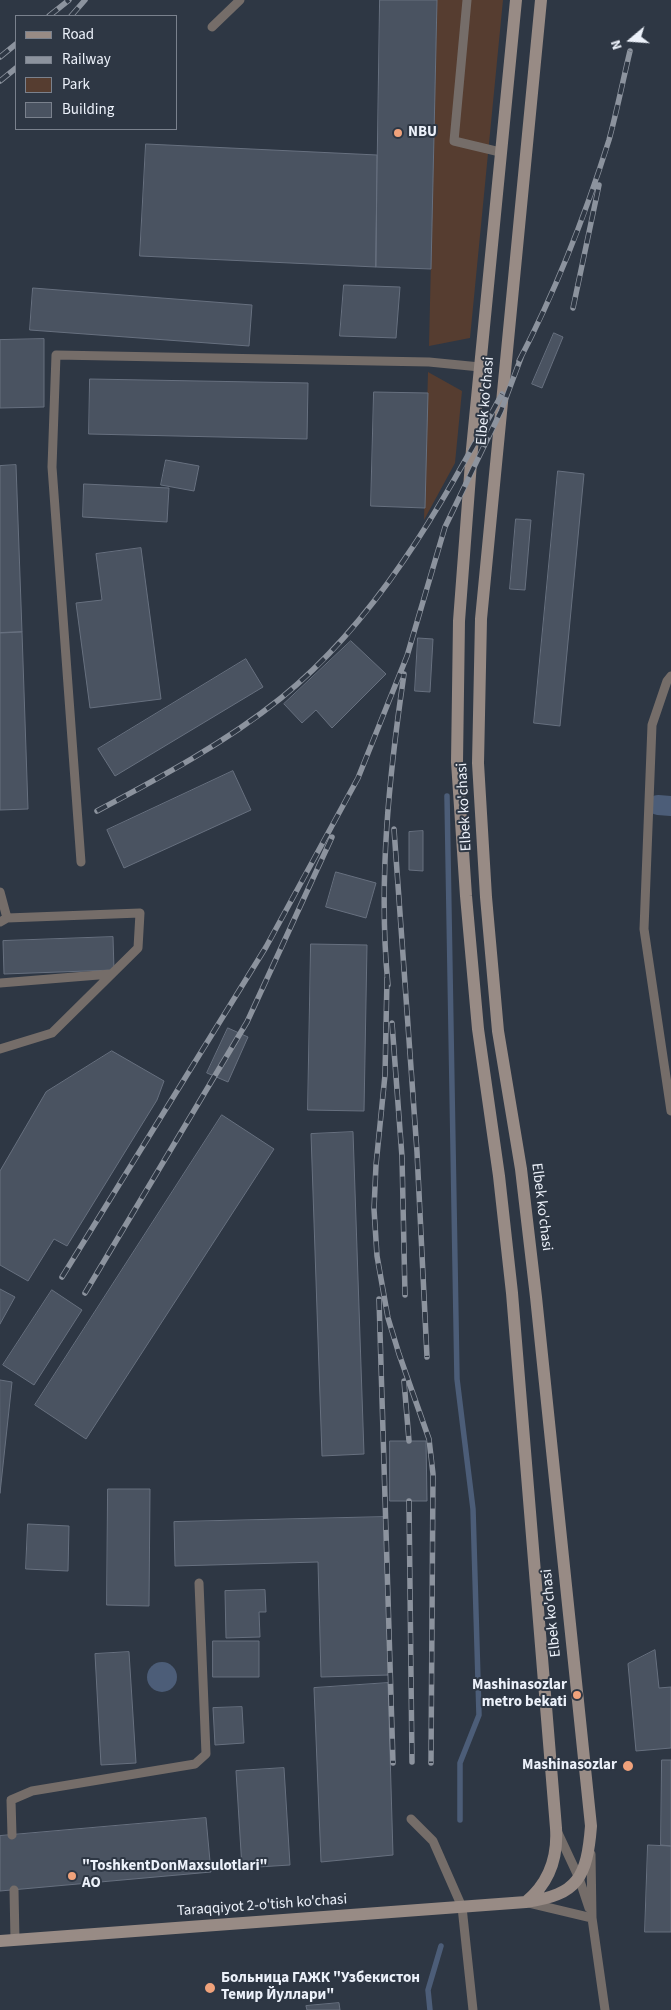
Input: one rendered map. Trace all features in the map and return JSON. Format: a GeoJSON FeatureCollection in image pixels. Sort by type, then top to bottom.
{"type":"FeatureCollection","features":[{"type":"Feature","properties":{"kind":"main road","name":"Elbek ko'chasi"},"geometry":{"type":"LineString","coordinates":[[516,0],[500,152],[458,621],[457,762],[466,896],[478,1029],[499,1176],[512,1293],[556,1828],[556,1850],[550,1870],[540,1889],[526,1902]]}},
{"type":"Feature","properties":{"kind":"main road","name":"Elbek ko'chasi"},"geometry":{"type":"LineString","coordinates":[[526,1902],[548,1899],[563,1893],[579,1878],[587,1857],[591,1826],[535,1287],[521,1169],[498,1030],[486,898],[478,763],[481,620],[541,0]]}},
{"type":"Feature","properties":{"kind":"main road","name":"Taraqqiyot 2-o'tish ko'chasi"},"geometry":{"type":"LineString","coordinates":[[0,1941],[526,1902]]}},
{"type":"Feature","properties":{"kind":"lane"},"geometry":{"type":"LineString","coordinates":[[212,27],[240,0]]}},
{"type":"Feature","properties":{"kind":"lane"},"geometry":{"type":"LineString","coordinates":[[467,0],[454,141],[500,152]]}},
{"type":"Feature","properties":{"kind":"lane"},"geometry":{"type":"LineString","coordinates":[[81,862],[52,467],[56,355],[429,362],[480,367]]}},
{"type":"Feature","properties":{"kind":"lane"},"geometry":{"type":"LineString","coordinates":[[671,676],[667,681],[652,725],[644,929],[671,1111]]}},
{"type":"Feature","properties":{"kind":"lane"},"geometry":{"type":"LineString","coordinates":[[0,892],[3,920],[140,913],[138,948],[52,1033],[0,1049],[0,1045]]}},
{"type":"Feature","properties":{"kind":"lane"},"geometry":{"type":"LineString","coordinates":[[0,983],[111,974]]}},
{"type":"Feature","properties":{"kind":"lane"},"geometry":{"type":"LineString","coordinates":[[12,1835],[11,1800],[32,1791],[159,1768],[195,1764],[206,1754],[199,1583]]}},
{"type":"Feature","properties":{"kind":"lane"},"geometry":{"type":"LineString","coordinates":[[411,1819],[433,1841],[462,1907],[473,2010]]}},
{"type":"Feature","properties":{"kind":"lane"},"geometry":{"type":"LineString","coordinates":[[591,1826],[592,1918],[605,2010]]}},
{"type":"Feature","properties":{"kind":"lane"},"geometry":{"type":"LineString","coordinates":[[556,1828],[579,1878],[592,1918]]}},
{"type":"Feature","properties":{"kind":"lane"},"geometry":{"type":"LineString","coordinates":[[14,1890],[15,1940]]}},
{"type":"Feature","properties":{"kind":"lane"},"geometry":{"type":"LineString","coordinates":[[526,1902],[592,1918]]}},
{"type":"Feature","properties":{"kind":"green space"},"geometry":{"type":"Polygon","coordinates":[[[437,0],[503,0],[470,338],[429,346],[437,0]]]}},
{"type":"Feature","properties":{"kind":"green space"},"geometry":{"type":"Polygon","coordinates":[[[428,372],[462,391],[455,463],[424,520],[428,372]]]}},
{"type":"Feature","properties":{"kind":"water"},"geometry":{"type":"Polygon","coordinates":[[[162,1662],[173,1666],[177,1677],[173,1688],[162,1692],[151,1688],[147,1677],[151,1666],[162,1662]]]}},
{"type":"Feature","properties":{"kind":"building"},"geometry":{"type":"Polygon","coordinates":[[[380,0],[437,0],[431,269],[376,267],[380,0]]]}},
{"type":"Feature","properties":{"kind":"building"},"geometry":{"type":"Polygon","coordinates":[[[146,144],[377,155],[376,267],[140,256],[146,144]]]}},
{"type":"Feature","properties":{"kind":"building"},"geometry":{"type":"Polygon","coordinates":[[[344,285],[400,287],[396,338],[340,336],[344,285]]]}},
{"type":"Feature","properties":{"kind":"building"},"geometry":{"type":"Polygon","coordinates":[[[33,288],[252,305],[249,346],[30,330],[33,288]]]}},
{"type":"Feature","properties":{"kind":"building"},"geometry":{"type":"Polygon","coordinates":[[[554,333],[563,337],[542,388],[532,384],[554,333]]]}},
{"type":"Feature","properties":{"kind":"building"},"geometry":{"type":"Polygon","coordinates":[[[44,339],[44,407],[0,408],[0,340],[44,339]]]}},
{"type":"Feature","properties":{"kind":"building"},"geometry":{"type":"Polygon","coordinates":[[[90,379],[308,383],[307,439],[89,434],[90,379]]]}},
{"type":"Feature","properties":{"kind":"building"},"geometry":{"type":"Polygon","coordinates":[[[374,392],[428,393],[425,508],[371,506],[374,392]]]}},
{"type":"Feature","properties":{"kind":"building"},"geometry":{"type":"Polygon","coordinates":[[[166,460],[199,466],[194,491],[161,485],[166,460]]]}},
{"type":"Feature","properties":{"kind":"building"},"geometry":{"type":"Polygon","coordinates":[[[16,465],[22,632],[0,633],[0,466],[16,465]]]}},
{"type":"Feature","properties":{"kind":"building"},"geometry":{"type":"Polygon","coordinates":[[[558,471],[584,474],[560,726],[534,723],[558,471]]]}},
{"type":"Feature","properties":{"kind":"building"},"geometry":{"type":"Polygon","coordinates":[[[84,484],[169,488],[167,522],[83,517],[84,484]]]}},
{"type":"Feature","properties":{"kind":"building"},"geometry":{"type":"Polygon","coordinates":[[[516,519],[531,520],[525,590],[510,589],[516,519]]]}},
{"type":"Feature","properties":{"kind":"building"},"geometry":{"type":"Polygon","coordinates":[[[141,548],[161,699],[90,708],[76,603],[102,600],[96,554],[141,548]]]}},
{"type":"Feature","properties":{"kind":"building"},"geometry":{"type":"Polygon","coordinates":[[[22,632],[28,809],[0,810],[0,633],[22,632]]]}},
{"type":"Feature","properties":{"kind":"building"},"geometry":{"type":"Polygon","coordinates":[[[418,638],[433,639],[430,692],[415,691],[418,638]]]}},
{"type":"Feature","properties":{"kind":"building"},"geometry":{"type":"Polygon","coordinates":[[[351,641],[386,674],[332,728],[316,710],[302,723],[284,704],[351,641]]]}},
{"type":"Feature","properties":{"kind":"building"},"geometry":{"type":"Polygon","coordinates":[[[246,659],[263,687],[115,776],[98,749],[246,659]]]}},
{"type":"Feature","properties":{"kind":"building"},"geometry":{"type":"Polygon","coordinates":[[[233,771],[251,810],[124,868],[107,830],[233,771]]]}},
{"type":"Feature","properties":{"kind":"building"},"geometry":{"type":"Polygon","coordinates":[[[423,831],[423,871],[409,870],[409,832],[423,831]]]}},
{"type":"Feature","properties":{"kind":"building"},"geometry":{"type":"Polygon","coordinates":[[[336,872],[376,883],[366,918],[326,907],[336,872]]]}},
{"type":"Feature","properties":{"kind":"building"},"geometry":{"type":"Polygon","coordinates":[[[113,937],[114,970],[4,974],[3,941],[113,937]]]}},
{"type":"Feature","properties":{"kind":"building"},"geometry":{"type":"Polygon","coordinates":[[[311,944],[367,945],[364,1111],[308,1110],[311,944]]]}},
{"type":"Feature","properties":{"kind":"building"},"geometry":{"type":"Polygon","coordinates":[[[228,1028],[248,1037],[228,1082],[207,1073],[228,1028]]]}},
{"type":"Feature","properties":{"kind":"building"},"geometry":{"type":"Polygon","coordinates":[[[112,1051],[164,1081],[157,1100],[67,1246],[54,1239],[28,1281],[0,1265],[0,1171],[46,1092],[112,1051]]]}},
{"type":"Feature","properties":{"kind":"building"},"geometry":{"type":"Polygon","coordinates":[[[222,1115],[274,1149],[86,1439],[35,1405],[222,1115]]]}},
{"type":"Feature","properties":{"kind":"building"},"geometry":{"type":"Polygon","coordinates":[[[353,1132],[364,1454],[322,1456],[311,1134],[353,1132]]]}},
{"type":"Feature","properties":{"kind":"building"},"geometry":{"type":"Polygon","coordinates":[[[0,1289],[15,1297],[0,1324],[0,1289]]]}},
{"type":"Feature","properties":{"kind":"building"},"geometry":{"type":"Polygon","coordinates":[[[52,1290],[82,1310],[34,1385],[3,1365],[52,1290]]]}},
{"type":"Feature","properties":{"kind":"building"},"geometry":{"type":"Polygon","coordinates":[[[0,1380],[12,1382],[0,1493],[0,1380]]]}},
{"type":"Feature","properties":{"kind":"building"},"geometry":{"type":"Polygon","coordinates":[[[390,1441],[426,1441],[427,1501],[390,1501],[390,1441]]]}},
{"type":"Feature","properties":{"kind":"building"},"geometry":{"type":"Polygon","coordinates":[[[108,1489],[150,1489],[149,1606],[107,1605],[108,1489]]]}},
{"type":"Feature","properties":{"kind":"building"},"geometry":{"type":"Polygon","coordinates":[[[385,1517],[389,1675],[321,1677],[318,1562],[175,1566],[174,1522],[385,1517]]]}},
{"type":"Feature","properties":{"kind":"building"},"geometry":{"type":"Polygon","coordinates":[[[28,1524],[69,1526],[68,1571],[26,1569],[28,1524]]]}},
{"type":"Feature","properties":{"kind":"building"},"geometry":{"type":"Polygon","coordinates":[[[265,1590],[266,1612],[259,1612],[260,1637],[226,1638],[225,1591],[265,1590]]]}},
{"type":"Feature","properties":{"kind":"building"},"geometry":{"type":"Polygon","coordinates":[[[213,1641],[259,1641],[259,1677],[213,1677],[213,1641]]]}},
{"type":"Feature","properties":{"kind":"building"},"geometry":{"type":"Polygon","coordinates":[[[655,1650],[659,1688],[671,1687],[671,1748],[636,1751],[628,1664],[655,1650]]]}},
{"type":"Feature","properties":{"kind":"building"},"geometry":{"type":"Polygon","coordinates":[[[129,1652],[136,1763],[101,1765],[95,1654],[129,1652]]]}},
{"type":"Feature","properties":{"kind":"building"},"geometry":{"type":"Polygon","coordinates":[[[388,1683],[393,1855],[321,1862],[314,1688],[388,1683]]]}},
{"type":"Feature","properties":{"kind":"building"},"geometry":{"type":"Polygon","coordinates":[[[242,1707],[244,1743],[215,1745],[213,1708],[242,1707]]]}},
{"type":"Feature","properties":{"kind":"building"},"geometry":{"type":"Polygon","coordinates":[[[662,1760],[671,1760],[671,1846],[661,1845],[662,1760]]]}},
{"type":"Feature","properties":{"kind":"building"},"geometry":{"type":"Polygon","coordinates":[[[284,1768],[290,1865],[242,1868],[236,1771],[284,1768]]]}},
{"type":"Feature","properties":{"kind":"building"},"geometry":{"type":"Polygon","coordinates":[[[206,1818],[211,1872],[0,1891],[0,1836],[206,1818]]]}},
{"type":"Feature","properties":{"kind":"building"},"geometry":{"type":"Polygon","coordinates":[[[648,1845],[671,1846],[671,1932],[645,1932],[648,1845]]]}},
{"type":"Feature","properties":{"kind":"building"},"geometry":{"type":"Polygon","coordinates":[[[339,2003],[340,2010],[307,2010],[306,2006],[339,2003]]]}},
{"type":"Feature","properties":{"kind":"waterway"},"geometry":{"type":"LineString","coordinates":[[447,796],[457,1379],[473,1509],[479,1715],[460,1763],[460,1820]]}},
{"type":"Feature","properties":{"kind":"waterway"},"geometry":{"type":"LineString","coordinates":[[658,805],[671,806]]}},
{"type":"Feature","properties":{"kind":"waterway"},"geometry":{"type":"LineString","coordinates":[[430,2010],[428,1990],[441,1946]]}},
{"type":"Feature","properties":{"kind":"railway"},"geometry":{"type":"LineString","coordinates":[[50,15],[69,0]]}},
{"type":"Feature","properties":{"kind":"railway"},"geometry":{"type":"LineString","coordinates":[[72,15],[85,0]]}},
{"type":"Feature","properties":{"kind":"railway"},"geometry":{"type":"LineString","coordinates":[[0,57],[15,45]]}},
{"type":"Feature","properties":{"kind":"railway"},"geometry":{"type":"LineString","coordinates":[[519,361],[557,280],[590,197],[609,140],[630,51]]}},
{"type":"Feature","properties":{"kind":"railway"},"geometry":{"type":"LineString","coordinates":[[0,81],[15,69]]}},
{"type":"Feature","properties":{"kind":"railway"},"geometry":{"type":"LineString","coordinates":[[573,308],[599,185]]}},
{"type":"Feature","properties":{"kind":"railway"},"geometry":{"type":"LineString","coordinates":[[62,1277],[266,947],[358,778],[407,656],[445,527],[501,411],[522,355]]}},
{"type":"Feature","properties":{"kind":"railway"},"geometry":{"type":"LineString","coordinates":[[97,811],[169,772],[238,730],[281,698],[316,666],[349,632],[406,557],[432,517],[502,394]]}},
{"type":"Feature","properties":{"kind":"railway"},"geometry":{"type":"LineString","coordinates":[[388,985],[384,907],[387,829],[394,751],[404,674]]}},
{"type":"Feature","properties":{"kind":"railway"},"geometry":{"type":"LineString","coordinates":[[394,829],[417,1152],[427,1357]]}},
{"type":"Feature","properties":{"kind":"railway"},"geometry":{"type":"LineString","coordinates":[[85,1293],[247,1022],[332,837]]}},
{"type":"Feature","properties":{"kind":"railway"},"geometry":{"type":"LineString","coordinates":[[387,978],[385,1075],[376,1165],[374,1209],[377,1256],[388,1318],[429,1439],[433,1474],[431,1763]]}},
{"type":"Feature","properties":{"kind":"railway"},"geometry":{"type":"LineString","coordinates":[[392,1023],[402,1157],[405,1295]]}},
{"type":"Feature","properties":{"kind":"railway"},"geometry":{"type":"LineString","coordinates":[[379,1299],[393,1763]]}},
{"type":"Feature","properties":{"kind":"railway"},"geometry":{"type":"LineString","coordinates":[[404,1381],[409,1441]]}},
{"type":"Feature","properties":{"kind":"railway"},"geometry":{"type":"LineString","coordinates":[[409,1501],[412,1762]]}},
{"type":"Feature","properties":{"kind":"place","name":"NBU"},"geometry":{"type":"Point","coordinates":[398,133]}},
{"type":"Feature","properties":{"kind":"place","name":"Mashinasozlar metro bekati"},"geometry":{"type":"Point","coordinates":[577,1695]}},
{"type":"Feature","properties":{"kind":"place","name":"Mashinasozlar"},"geometry":{"type":"Point","coordinates":[628,1766]}},
{"type":"Feature","properties":{"kind":"place","name":"\"ToshkentDonMaxsulotlari\" AO"},"geometry":{"type":"Point","coordinates":[72,1876]}},
{"type":"Feature","properties":{"kind":"place","name":"Больница ГАЖК \"Узбекистон Темир Йуллари\""},"geometry":{"type":"Point","coordinates":[210,1988]}}]}
